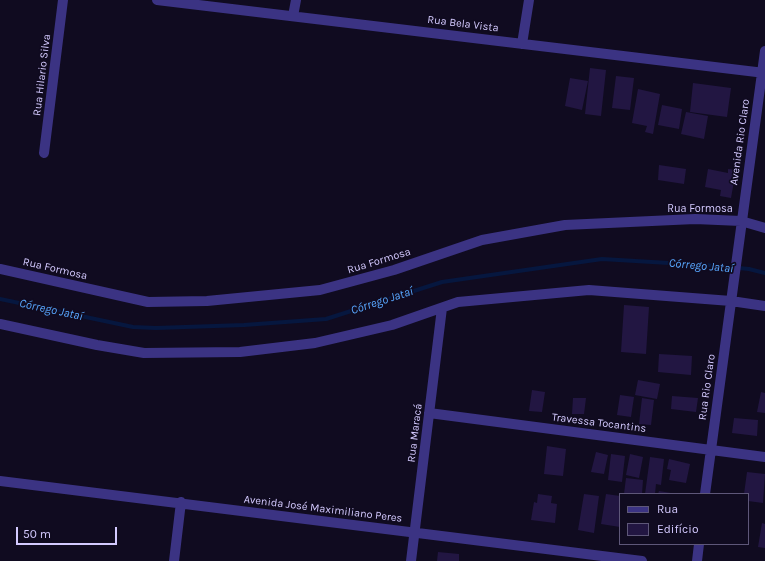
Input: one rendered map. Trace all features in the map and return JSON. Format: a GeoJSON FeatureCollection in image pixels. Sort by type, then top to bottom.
{"type":"FeatureCollection","features":[{"type":"Feature","properties":{"kind":"street","name":"Rua Hilario Silva"},"geometry":{"type":"LineString","coordinates":[[44,153],[64,0]]}},
{"type":"Feature","properties":{"kind":"street","name":"Rua Bela Vista"},"geometry":{"type":"LineString","coordinates":[[157,0],[764,73]]}},
{"type":"Feature","properties":{"kind":"street"},"geometry":{"type":"LineString","coordinates":[[293,16],[296,0]]}},
{"type":"Feature","properties":{"kind":"street"},"geometry":{"type":"LineString","coordinates":[[522,44],[529,0]]}},
{"type":"Feature","properties":{"kind":"street","name":"Avenida Rio Claro"},"geometry":{"type":"LineString","coordinates":[[733,284],[741,221],[764,73],[765,51]]}},
{"type":"Feature","properties":{"kind":"street","name":"Rua Formosa"},"geometry":{"type":"LineString","coordinates":[[0,269],[148,302],[207,301],[320,290],[394,270],[482,240],[565,226],[695,219],[741,221],[765,228]]}},
{"type":"Feature","properties":{"kind":"street","name":"Rua Rio Claro"},"geometry":{"type":"LineString","coordinates":[[705,493],[733,284]]}},
{"type":"Feature","properties":{"kind":"street"},"geometry":{"type":"LineString","coordinates":[[0,324],[97,345],[144,353],[240,352],[315,343],[392,325],[458,302],[589,290],[731,301],[765,306]]}},
{"type":"Feature","properties":{"kind":"street","name":"Rua Maracá"},"geometry":{"type":"LineString","coordinates":[[411,561],[442,308]]}},
{"type":"Feature","properties":{"kind":"street","name":"Travessa Tocantins"},"geometry":{"type":"LineString","coordinates":[[429,413],[765,457]]}},
{"type":"Feature","properties":{"kind":"street","name":"Avenida José Maximiliano Peres"},"geometry":{"type":"LineString","coordinates":[[0,481],[181,502],[642,561]]}},
{"type":"Feature","properties":{"kind":"street"},"geometry":{"type":"LineString","coordinates":[[174,561],[181,502]]}},
{"type":"Feature","properties":{"kind":"street"},"geometry":{"type":"LineString","coordinates":[[697,561],[699,545]]}},
{"type":"Feature","properties":{"kind":"building"},"geometry":{"type":"Polygon","coordinates":[[[590,68],[606,70],[601,116],[585,114],[590,68]]]}},
{"type":"Feature","properties":{"kind":"building"},"geometry":{"type":"Polygon","coordinates":[[[616,76],[634,78],[630,110],[612,108],[616,76]]]}},
{"type":"Feature","properties":{"kind":"building"},"geometry":{"type":"Polygon","coordinates":[[[570,78],[588,81],[582,110],[565,106],[570,78]]]}},
{"type":"Feature","properties":{"kind":"building"},"geometry":{"type":"Polygon","coordinates":[[[693,83],[731,88],[727,117],[690,112],[693,83]]]}},
{"type":"Feature","properties":{"kind":"building"},"geometry":{"type":"Polygon","coordinates":[[[638,89],[660,94],[653,134],[645,132],[647,126],[632,123],[638,89]]]}},
{"type":"Feature","properties":{"kind":"building"},"geometry":{"type":"Polygon","coordinates":[[[662,105],[682,109],[679,129],[658,125],[662,105]]]}},
{"type":"Feature","properties":{"kind":"building"},"geometry":{"type":"Polygon","coordinates":[[[686,112],[708,116],[704,139],[681,134],[686,112]]]}},
{"type":"Feature","properties":{"kind":"building"},"geometry":{"type":"Polygon","coordinates":[[[659,165],[686,169],[684,184],[658,180],[659,165]]]}},
{"type":"Feature","properties":{"kind":"building"},"geometry":{"type":"Polygon","coordinates":[[[708,169],[728,173],[728,169],[736,170],[731,198],[720,196],[721,190],[705,187],[708,169]]]}},
{"type":"Feature","properties":{"kind":"building"},"geometry":{"type":"Polygon","coordinates":[[[624,305],[649,307],[646,354],[621,352],[624,305]]]}},
{"type":"Feature","properties":{"kind":"building"},"geometry":{"type":"Polygon","coordinates":[[[659,354],[692,356],[691,375],[658,372],[659,354]]]}},
{"type":"Feature","properties":{"kind":"building"},"geometry":{"type":"Polygon","coordinates":[[[638,380],[660,384],[657,399],[635,395],[638,380]]]}},
{"type":"Feature","properties":{"kind":"building"},"geometry":{"type":"Polygon","coordinates":[[[532,390],[545,392],[542,412],[529,411],[532,390]]]}},
{"type":"Feature","properties":{"kind":"building"},"geometry":{"type":"Polygon","coordinates":[[[761,392],[765,393],[765,413],[757,412],[761,392]]]}},
{"type":"Feature","properties":{"kind":"building"},"geometry":{"type":"Polygon","coordinates":[[[620,395],[634,397],[631,417],[617,415],[620,395]]]}},
{"type":"Feature","properties":{"kind":"building"},"geometry":{"type":"Polygon","coordinates":[[[672,396],[698,398],[696,412],[671,409],[672,396]]]}},
{"type":"Feature","properties":{"kind":"building"},"geometry":{"type":"Polygon","coordinates":[[[573,398],[586,398],[584,414],[572,414],[573,398]]]}},
{"type":"Feature","properties":{"kind":"building"},"geometry":{"type":"Polygon","coordinates":[[[642,398],[654,400],[651,425],[639,424],[642,398]]]}},
{"type":"Feature","properties":{"kind":"building"},"geometry":{"type":"Polygon","coordinates":[[[734,418],[758,420],[757,436],[732,433],[734,418]]]}},
{"type":"Feature","properties":{"kind":"building"},"geometry":{"type":"Polygon","coordinates":[[[547,446],[566,449],[563,476],[544,474],[547,446]]]}},
{"type":"Feature","properties":{"kind":"building"},"geometry":{"type":"Polygon","coordinates":[[[596,452],[608,455],[604,474],[591,472],[596,452]]]}},
{"type":"Feature","properties":{"kind":"building"},"geometry":{"type":"Polygon","coordinates":[[[611,454],[625,456],[622,482],[608,480],[611,454]]]}},
{"type":"Feature","properties":{"kind":"building"},"geometry":{"type":"Polygon","coordinates":[[[630,454],[643,457],[639,478],[626,475],[630,454]]]}},
{"type":"Feature","properties":{"kind":"building"},"geometry":{"type":"Polygon","coordinates":[[[650,457],[664,459],[661,485],[656,484],[655,493],[645,493],[650,457]]]}},
{"type":"Feature","properties":{"kind":"building"},"geometry":{"type":"Polygon","coordinates":[[[669,459],[690,464],[686,483],[669,480],[671,470],[667,469],[669,459]]]}},
{"type":"Feature","properties":{"kind":"building"},"geometry":{"type":"Polygon","coordinates":[[[747,472],[765,474],[763,503],[749,501],[749,493],[744,493],[747,472]]]}},
{"type":"Feature","properties":{"kind":"building"},"geometry":{"type":"Polygon","coordinates":[[[626,478],[643,480],[642,493],[624,493],[626,478]]]}},
{"type":"Feature","properties":{"kind":"building"},"geometry":{"type":"Polygon","coordinates":[[[659,491],[671,493],[658,493],[659,491]]]}},
{"type":"Feature","properties":{"kind":"building"},"geometry":{"type":"Polygon","coordinates":[[[538,494],[552,496],[551,503],[557,504],[555,523],[531,520],[534,502],[537,503],[538,494]]]}},
{"type":"Feature","properties":{"kind":"building"},"geometry":{"type":"Polygon","coordinates":[[[584,494],[599,496],[594,533],[578,530],[584,494]]]}},
{"type":"Feature","properties":{"kind":"building"},"geometry":{"type":"Polygon","coordinates":[[[606,494],[619,496],[619,527],[601,524],[606,494]]]}},
{"type":"Feature","properties":{"kind":"building"},"geometry":{"type":"Polygon","coordinates":[[[762,523],[765,524],[765,548],[758,547],[762,523]]]}},
{"type":"Feature","properties":{"kind":"building"},"geometry":{"type":"Polygon","coordinates":[[[438,552],[459,554],[459,561],[437,561],[438,552]]]}},
{"type":"Feature","properties":{"kind":"waterway","name":"Córrego Jataí"},"geometry":{"type":"LineString","coordinates":[[0,299],[133,327],[156,328],[244,325],[326,319],[442,282],[602,259],[719,266],[749,269],[765,273]]}}]}
